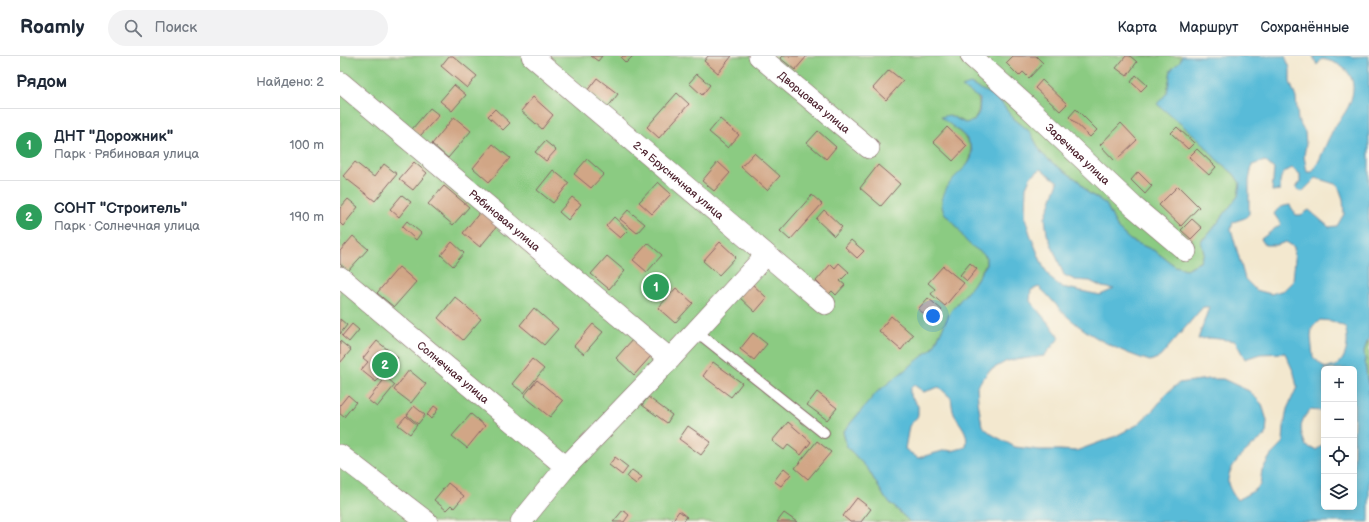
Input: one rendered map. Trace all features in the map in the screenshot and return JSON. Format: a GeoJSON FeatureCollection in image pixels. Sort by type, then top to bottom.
{"type":"FeatureCollection","features":[{"type":"Feature","properties":{"kind":"street","name":"2-я Брусничная улица"},"geometry":{"type":"LineString","coordinates":[[532,56],[825,304]]}},
{"type":"Feature","properties":{"kind":"street","name":"Дворцовая улица"},"geometry":{"type":"LineString","coordinates":[[759,56],[869,148]]}},
{"type":"Feature","properties":{"kind":"street","name":"Заречная улица"},"geometry":{"type":"LineString","coordinates":[[971,56],[1029,108],[1134,208],[1186,251]]}},
{"type":"Feature","properties":{"kind":"street","name":"Рябиновая улица"},"geometry":{"type":"LineString","coordinates":[[340,82],[670,359]]}},
{"type":"Feature","properties":{"kind":"street"},"geometry":{"type":"LineString","coordinates":[[521,522],[566,467],[670,359],[766,255]]}},
{"type":"Feature","properties":{"kind":"street","name":"Солнечная улица"},"geometry":{"type":"LineString","coordinates":[[340,277],[566,467]]}},
{"type":"Feature","properties":{"kind":"street"},"geometry":{"type":"LineString","coordinates":[[340,454],[427,522]]}},
{"type":"Feature","properties":{"kind":"lane"},"geometry":{"type":"LineString","coordinates":[[696,331],[824,433]]}},
{"type":"Feature","properties":{"kind":"green space"},"geometry":{"type":"Polygon","coordinates":[[[340,56],[1182,56],[1180,61],[1171,70],[1167,93],[1158,104],[1200,140],[1216,159],[1234,174],[1240,183],[1238,196],[1209,234],[1201,240],[1204,253],[1200,262],[1186,269],[1175,266],[1155,251],[1130,240],[1118,229],[1106,204],[1087,192],[1079,181],[1042,154],[1030,132],[1012,117],[998,98],[970,84],[979,102],[977,115],[974,121],[965,123],[949,115],[952,126],[963,136],[970,146],[970,158],[961,172],[953,179],[943,212],[956,224],[968,243],[986,256],[986,264],[973,285],[951,311],[933,348],[861,411],[843,432],[847,447],[868,469],[885,498],[910,522],[340,522],[340,56]]]}},
{"type":"Feature","properties":{"kind":"green space"},"geometry":{"type":"Polygon","coordinates":[[[1369,337],[1369,389],[1364,351],[1369,337]]]}},
{"type":"Feature","properties":{"kind":"water"},"geometry":{"type":"Polygon","coordinates":[[[1182,56],[1285,56],[1290,68],[1290,82],[1296,98],[1298,121],[1305,132],[1306,144],[1304,156],[1307,172],[1312,172],[1333,130],[1349,105],[1353,88],[1352,81],[1345,69],[1331,61],[1322,59],[1317,65],[1313,56],[1369,56],[1369,337],[1364,351],[1369,389],[1369,522],[910,522],[885,498],[868,469],[847,447],[843,432],[877,392],[933,348],[951,311],[973,285],[986,265],[986,256],[966,241],[956,225],[942,208],[942,199],[945,190],[970,161],[972,152],[966,137],[941,117],[949,115],[965,123],[974,121],[979,112],[980,99],[962,87],[970,84],[998,98],[1012,117],[1030,132],[1042,154],[1079,181],[1087,192],[1106,204],[1118,229],[1130,240],[1155,251],[1175,266],[1186,269],[1200,262],[1204,253],[1201,241],[1209,234],[1238,196],[1240,183],[1234,174],[1216,159],[1200,140],[1157,104],[1167,93],[1171,70],[1180,61],[1182,56]],[[1265,161],[1252,165],[1249,181],[1249,214],[1245,218],[1233,222],[1231,229],[1245,279],[1256,290],[1271,294],[1284,290],[1293,281],[1295,259],[1294,247],[1286,242],[1277,245],[1265,245],[1261,239],[1281,224],[1274,214],[1277,210],[1281,207],[1290,205],[1296,215],[1301,215],[1309,210],[1329,227],[1337,226],[1344,214],[1343,199],[1338,185],[1316,178],[1302,192],[1296,188],[1300,182],[1300,174],[1292,168],[1283,174],[1280,182],[1280,190],[1272,191],[1274,169],[1265,161]],[[1041,169],[1031,176],[1026,187],[1025,217],[1043,266],[1051,279],[1062,287],[1100,295],[1114,289],[1102,287],[1090,281],[1075,280],[1064,275],[1047,234],[1045,218],[1058,182],[1041,169]],[[1039,287],[1031,290],[1030,301],[1060,337],[1044,356],[1007,361],[989,371],[977,386],[982,426],[993,435],[1015,447],[1040,450],[1076,451],[1114,437],[1137,425],[1155,408],[1167,393],[1179,383],[1208,379],[1223,379],[1249,391],[1262,404],[1267,421],[1266,435],[1236,462],[1229,476],[1228,483],[1237,500],[1255,490],[1260,485],[1262,470],[1271,455],[1283,443],[1287,409],[1297,387],[1294,373],[1285,353],[1260,354],[1245,359],[1235,341],[1211,338],[1198,339],[1209,307],[1203,307],[1160,357],[1150,361],[1118,349],[1087,332],[1061,311],[1039,287]],[[914,385],[910,389],[910,395],[918,406],[918,416],[909,426],[905,449],[918,458],[946,450],[952,451],[966,447],[967,442],[964,429],[954,414],[951,398],[939,387],[924,392],[914,385]]]}},
{"type":"Feature","properties":{"kind":"building"},"geometry":{"type":"Polygon","coordinates":[[[449,56],[453,56],[477,76],[467,88],[441,66],[449,56]]]}},
{"type":"Feature","properties":{"kind":"building"},"geometry":{"type":"Polygon","coordinates":[[[591,56],[602,56],[598,61],[591,56]]]}},
{"type":"Feature","properties":{"kind":"building"},"geometry":{"type":"Polygon","coordinates":[[[623,56],[633,56],[626,63],[621,58],[623,56]]]}},
{"type":"Feature","properties":{"kind":"building"},"geometry":{"type":"Polygon","coordinates":[[[708,56],[732,56],[718,73],[704,61],[708,56]]]}},
{"type":"Feature","properties":{"kind":"building"},"geometry":{"type":"Polygon","coordinates":[[[782,56],[807,56],[795,70],[780,58],[782,56]]]}},
{"type":"Feature","properties":{"kind":"building"},"geometry":{"type":"Polygon","coordinates":[[[1013,56],[1036,56],[1043,63],[1029,78],[1023,72],[1019,76],[1006,63],[1013,56]]]}},
{"type":"Feature","properties":{"kind":"building"},"geometry":{"type":"Polygon","coordinates":[[[1126,56],[1130,56],[1137,62],[1127,76],[1116,68],[1126,56]]]}},
{"type":"Feature","properties":{"kind":"building"},"geometry":{"type":"Polygon","coordinates":[[[889,70],[903,81],[886,100],[873,88],[889,70]]]}},
{"type":"Feature","properties":{"kind":"building"},"geometry":{"type":"Polygon","coordinates":[[[697,74],[710,85],[702,95],[689,83],[697,74]]]}},
{"type":"Feature","properties":{"kind":"building"},"geometry":{"type":"Polygon","coordinates":[[[1136,75],[1147,85],[1141,91],[1131,82],[1136,75]]]}},
{"type":"Feature","properties":{"kind":"building"},"geometry":{"type":"Polygon","coordinates":[[[597,78],[618,94],[608,107],[587,91],[597,78]]]}},
{"type":"Feature","properties":{"kind":"building"},"geometry":{"type":"Polygon","coordinates":[[[1042,80],[1067,104],[1060,111],[1035,88],[1042,80]]]}},
{"type":"Feature","properties":{"kind":"building"},"geometry":{"type":"Polygon","coordinates":[[[454,85],[466,95],[452,111],[440,101],[454,85]]]}},
{"type":"Feature","properties":{"kind":"building"},"geometry":{"type":"Polygon","coordinates":[[[677,93],[689,104],[659,138],[647,127],[677,93]]]}},
{"type":"Feature","properties":{"kind":"building"},"geometry":{"type":"Polygon","coordinates":[[[533,97],[553,115],[542,129],[521,111],[533,97]]]}},
{"type":"Feature","properties":{"kind":"building"},"geometry":{"type":"Polygon","coordinates":[[[430,108],[439,115],[420,136],[412,129],[430,108]]]}},
{"type":"Feature","properties":{"kind":"building"},"geometry":{"type":"Polygon","coordinates":[[[495,109],[510,123],[503,130],[488,116],[495,109]]]}},
{"type":"Feature","properties":{"kind":"building"},"geometry":{"type":"Polygon","coordinates":[[[1076,109],[1097,130],[1090,137],[1069,117],[1076,109]]]}},
{"type":"Feature","properties":{"kind":"building"},"geometry":{"type":"Polygon","coordinates":[[[454,117],[471,131],[448,158],[432,144],[454,117]]]}},
{"type":"Feature","properties":{"kind":"building"},"geometry":{"type":"Polygon","coordinates":[[[720,119],[739,135],[728,148],[709,132],[720,119]]]}},
{"type":"Feature","properties":{"kind":"building"},"geometry":{"type":"Polygon","coordinates":[[[1121,123],[1137,140],[1115,161],[1100,145],[1121,123]]]}},
{"type":"Feature","properties":{"kind":"building"},"geometry":{"type":"Polygon","coordinates":[[[947,127],[967,146],[953,161],[933,142],[947,127]]]}},
{"type":"Feature","properties":{"kind":"building"},"geometry":{"type":"Polygon","coordinates":[[[1177,127],[1194,143],[1188,149],[1171,133],[1177,127]]]}},
{"type":"Feature","properties":{"kind":"building"},"geometry":{"type":"Polygon","coordinates":[[[818,131],[836,147],[826,159],[807,143],[818,131]]]}},
{"type":"Feature","properties":{"kind":"building"},"geometry":{"type":"Polygon","coordinates":[[[545,141],[556,150],[546,161],[535,152],[545,141]]]}},
{"type":"Feature","properties":{"kind":"building"},"geometry":{"type":"Polygon","coordinates":[[[493,144],[510,158],[489,182],[473,168],[493,144]]]}},
{"type":"Feature","properties":{"kind":"building"},"geometry":{"type":"Polygon","coordinates":[[[1197,149],[1216,167],[1209,175],[1189,157],[1197,149]]]}},
{"type":"Feature","properties":{"kind":"building"},"geometry":{"type":"Polygon","coordinates":[[[754,153],[780,176],[767,190],[741,167],[754,153]]]}},
{"type":"Feature","properties":{"kind":"building"},"geometry":{"type":"Polygon","coordinates":[[[587,159],[604,174],[591,188],[574,174],[587,159]]]}},
{"type":"Feature","properties":{"kind":"building"},"geometry":{"type":"Polygon","coordinates":[[[355,162],[374,177],[384,164],[397,174],[375,201],[343,176],[355,162]]]}},
{"type":"Feature","properties":{"kind":"building"},"geometry":{"type":"Polygon","coordinates":[[[414,162],[427,173],[413,190],[399,179],[414,162]]]}},
{"type":"Feature","properties":{"kind":"building"},"geometry":{"type":"Polygon","coordinates":[[[718,162],[730,173],[714,191],[702,181],[718,162]]]}},
{"type":"Feature","properties":{"kind":"building"},"geometry":{"type":"Polygon","coordinates":[[[878,165],[900,184],[881,206],[860,188],[878,165]]]}},
{"type":"Feature","properties":{"kind":"building"},"geometry":{"type":"Polygon","coordinates":[[[553,170],[569,183],[553,203],[537,190],[553,170]]]}},
{"type":"Feature","properties":{"kind":"building"},"geometry":{"type":"Polygon","coordinates":[[[1138,172],[1152,186],[1145,194],[1131,180],[1138,172]]]}},
{"type":"Feature","properties":{"kind":"building"},"geometry":{"type":"Polygon","coordinates":[[[658,182],[671,194],[652,214],[639,202],[658,182]]]}},
{"type":"Feature","properties":{"kind":"building"},"geometry":{"type":"Polygon","coordinates":[[[444,186],[469,207],[453,225],[428,204],[444,186]]]}},
{"type":"Feature","properties":{"kind":"building"},"geometry":{"type":"Polygon","coordinates":[[[1178,186],[1199,207],[1181,226],[1159,205],[1178,186]]]}},
{"type":"Feature","properties":{"kind":"building"},"geometry":{"type":"Polygon","coordinates":[[[402,195],[411,202],[399,217],[390,209],[402,195]]]}},
{"type":"Feature","properties":{"kind":"building"},"geometry":{"type":"Polygon","coordinates":[[[812,195],[822,204],[790,240],[780,231],[812,195]]]}},
{"type":"Feature","properties":{"kind":"building"},"geometry":{"type":"Polygon","coordinates":[[[572,197],[581,204],[568,220],[559,212],[572,197]]]}},
{"type":"Feature","properties":{"kind":"building"},"geometry":{"type":"Polygon","coordinates":[[[348,199],[358,207],[343,226],[340,223],[340,208],[348,199]]]}},
{"type":"Feature","properties":{"kind":"building"},"geometry":{"type":"Polygon","coordinates":[[[628,210],[645,224],[637,233],[620,219],[628,210]]]}},
{"type":"Feature","properties":{"kind":"building"},"geometry":{"type":"Polygon","coordinates":[[[824,210],[842,227],[834,236],[816,219],[824,210]]]}},
{"type":"Feature","properties":{"kind":"building"},"geometry":{"type":"Polygon","coordinates":[[[481,211],[498,225],[480,247],[463,233],[481,211]]]}},
{"type":"Feature","properties":{"kind":"building"},"geometry":{"type":"Polygon","coordinates":[[[614,217],[628,230],[620,238],[606,226],[614,217]]]}},
{"type":"Feature","properties":{"kind":"building"},"geometry":{"type":"Polygon","coordinates":[[[1192,219],[1202,228],[1191,239],[1181,230],[1192,219]]]}},
{"type":"Feature","properties":{"kind":"building"},"geometry":{"type":"Polygon","coordinates":[[[407,221],[421,233],[416,240],[402,227],[407,221]]]}},
{"type":"Feature","properties":{"kind":"building"},"geometry":{"type":"Polygon","coordinates":[[[353,236],[368,249],[348,271],[340,264],[340,251],[353,236]]]}},
{"type":"Feature","properties":{"kind":"building"},"geometry":{"type":"Polygon","coordinates":[[[851,240],[864,251],[857,258],[845,247],[851,240]]]}},
{"type":"Feature","properties":{"kind":"building"},"geometry":{"type":"Polygon","coordinates":[[[452,242],[464,253],[453,266],[441,255],[452,242]]]}},
{"type":"Feature","properties":{"kind":"building"},"geometry":{"type":"Polygon","coordinates":[[[720,242],[736,257],[719,275],[703,261],[720,242]]]}},
{"type":"Feature","properties":{"kind":"building"},"geometry":{"type":"Polygon","coordinates":[[[648,243],[662,255],[647,272],[633,260],[648,243]]]}},
{"type":"Feature","properties":{"kind":"building"},"geometry":{"type":"Polygon","coordinates":[[[607,256],[625,271],[609,289],[591,274],[607,256]]]}},
{"type":"Feature","properties":{"kind":"building"},"geometry":{"type":"Polygon","coordinates":[[[839,263],[849,272],[840,281],[845,285],[836,295],[832,291],[829,294],[816,281],[831,264],[835,268],[839,263]]]}},
{"type":"Feature","properties":{"kind":"building"},"geometry":{"type":"Polygon","coordinates":[[[970,263],[977,269],[967,281],[960,275],[970,263]]]}},
{"type":"Feature","properties":{"kind":"building"},"geometry":{"type":"Polygon","coordinates":[[[943,266],[964,283],[945,306],[931,294],[935,289],[928,283],[943,266]]]}},
{"type":"Feature","properties":{"kind":"building"},"geometry":{"type":"Polygon","coordinates":[[[399,267],[416,282],[394,307],[377,293],[399,267]]]}},
{"type":"Feature","properties":{"kind":"building"},"geometry":{"type":"Polygon","coordinates":[[[750,282],[767,298],[755,312],[738,296],[750,282]]]}},
{"type":"Feature","properties":{"kind":"building"},"geometry":{"type":"Polygon","coordinates":[[[676,288],[693,303],[675,323],[658,308],[676,288]]]}},
{"type":"Feature","properties":{"kind":"building"},"geometry":{"type":"Polygon","coordinates":[[[455,297],[481,319],[463,340],[438,318],[455,297]]]}},
{"type":"Feature","properties":{"kind":"building"},"geometry":{"type":"Polygon","coordinates":[[[928,298],[942,310],[933,321],[918,309],[928,298]]]}},
{"type":"Feature","properties":{"kind":"building"},"geometry":{"type":"Polygon","coordinates":[[[534,308],[558,329],[544,345],[520,325],[534,308]]]}},
{"type":"Feature","properties":{"kind":"building"},"geometry":{"type":"Polygon","coordinates":[[[891,316],[913,335],[901,350],[879,331],[891,316]]]}},
{"type":"Feature","properties":{"kind":"building"},"geometry":{"type":"Polygon","coordinates":[[[340,319],[347,325],[340,334],[340,319]]]}},
{"type":"Feature","properties":{"kind":"building"},"geometry":{"type":"Polygon","coordinates":[[[352,324],[359,330],[349,342],[342,336],[352,324]]]}},
{"type":"Feature","properties":{"kind":"building"},"geometry":{"type":"Polygon","coordinates":[[[593,324],[603,332],[584,354],[574,346],[593,324]]]}},
{"type":"Feature","properties":{"kind":"building"},"geometry":{"type":"Polygon","coordinates":[[[753,333],[767,344],[754,360],[740,349],[753,333]]]}},
{"type":"Feature","properties":{"kind":"building"},"geometry":{"type":"Polygon","coordinates":[[[633,339],[651,356],[634,375],[616,358],[633,339]]]}},
{"type":"Feature","properties":{"kind":"building"},"geometry":{"type":"Polygon","coordinates":[[[340,341],[351,350],[340,363],[340,341]]]}},
{"type":"Feature","properties":{"kind":"building"},"geometry":{"type":"Polygon","coordinates":[[[377,341],[398,358],[376,382],[361,370],[368,362],[363,358],[377,341]]]}},
{"type":"Feature","properties":{"kind":"building"},"geometry":{"type":"Polygon","coordinates":[[[532,359],[544,369],[524,393],[512,384],[532,359]]]}},
{"type":"Feature","properties":{"kind":"building"},"geometry":{"type":"Polygon","coordinates":[[[713,362],[742,383],[731,397],[703,376],[713,362]]]}},
{"type":"Feature","properties":{"kind":"building"},"geometry":{"type":"Polygon","coordinates":[[[409,370],[426,384],[411,403],[394,390],[409,370]]]}},
{"type":"Feature","properties":{"kind":"building"},"geometry":{"type":"Polygon","coordinates":[[[386,377],[395,385],[377,407],[368,400],[386,377]]]}},
{"type":"Feature","properties":{"kind":"building"},"geometry":{"type":"Polygon","coordinates":[[[537,380],[563,401],[550,417],[524,396],[537,380]]]}},
{"type":"Feature","properties":{"kind":"building"},"geometry":{"type":"Polygon","coordinates":[[[817,392],[837,408],[827,420],[807,405],[817,392]]]}},
{"type":"Feature","properties":{"kind":"building"},"geometry":{"type":"Polygon","coordinates":[[[348,395],[356,402],[344,417],[340,414],[340,405],[348,395]]]}},
{"type":"Feature","properties":{"kind":"building"},"geometry":{"type":"Polygon","coordinates":[[[648,397],[672,415],[667,423],[642,405],[648,397]]]}},
{"type":"Feature","properties":{"kind":"building"},"geometry":{"type":"Polygon","coordinates":[[[414,406],[425,415],[418,424],[407,415],[414,406]]]}},
{"type":"Feature","properties":{"kind":"building"},"geometry":{"type":"Polygon","coordinates":[[[434,406],[438,409],[431,419],[427,415],[434,406]]]}},
{"type":"Feature","properties":{"kind":"building"},"geometry":{"type":"Polygon","coordinates":[[[471,414],[485,426],[467,448],[452,436],[471,414]]]}},
{"type":"Feature","properties":{"kind":"building"},"geometry":{"type":"Polygon","coordinates":[[[406,416],[417,425],[410,434],[398,425],[406,416]]]}},
{"type":"Feature","properties":{"kind":"building"},"geometry":{"type":"Polygon","coordinates":[[[788,422],[811,442],[801,455],[788,445],[784,450],[772,441],[788,422]]]}},
{"type":"Feature","properties":{"kind":"building"},"geometry":{"type":"Polygon","coordinates":[[[688,426],[711,442],[701,455],[679,439],[688,426]]]}},
{"type":"Feature","properties":{"kind":"building"},"geometry":{"type":"Polygon","coordinates":[[[817,441],[831,452],[808,479],[795,468],[817,441]]]}},
{"type":"Feature","properties":{"kind":"building"},"geometry":{"type":"Polygon","coordinates":[[[615,457],[628,467],[622,475],[609,465],[615,457]]]}},
{"type":"Feature","properties":{"kind":"building"},"geometry":{"type":"Polygon","coordinates":[[[784,468],[791,474],[781,486],[774,481],[784,468]]]}},
{"type":"Feature","properties":{"kind":"building"},"geometry":{"type":"Polygon","coordinates":[[[632,470],[642,477],[636,484],[627,477],[632,470]]]}},
{"type":"Feature","properties":{"kind":"building"},"geometry":{"type":"Polygon","coordinates":[[[448,483],[464,496],[454,508],[451,505],[446,510],[434,500],[448,483]]]}},
{"type":"Feature","properties":{"kind":"building"},"geometry":{"type":"Polygon","coordinates":[[[857,498],[871,509],[861,522],[850,522],[843,516],[857,498]]]}},
{"type":"Feature","properties":{"kind":"building"},"geometry":{"type":"Polygon","coordinates":[[[623,510],[629,515],[624,522],[613,522],[623,510]]]}},
{"type":"Feature","properties":{"kind":"building"},"geometry":{"type":"Polygon","coordinates":[[[679,511],[687,517],[683,522],[672,521],[679,511]]]}},
{"type":"Feature","properties":{"kind":"building"},"geometry":{"type":"Polygon","coordinates":[[[784,513],[797,522],[777,522],[784,513]]]}},
{"type":"Feature","properties":{"kind":"place","name":"ДНТ \"Дорожник\""},"geometry":{"type":"Point","coordinates":[656,287]}},
{"type":"Feature","properties":{"kind":"place","name":"СОНТ \"Строитель\""},"geometry":{"type":"Point","coordinates":[385,365]}}]}
